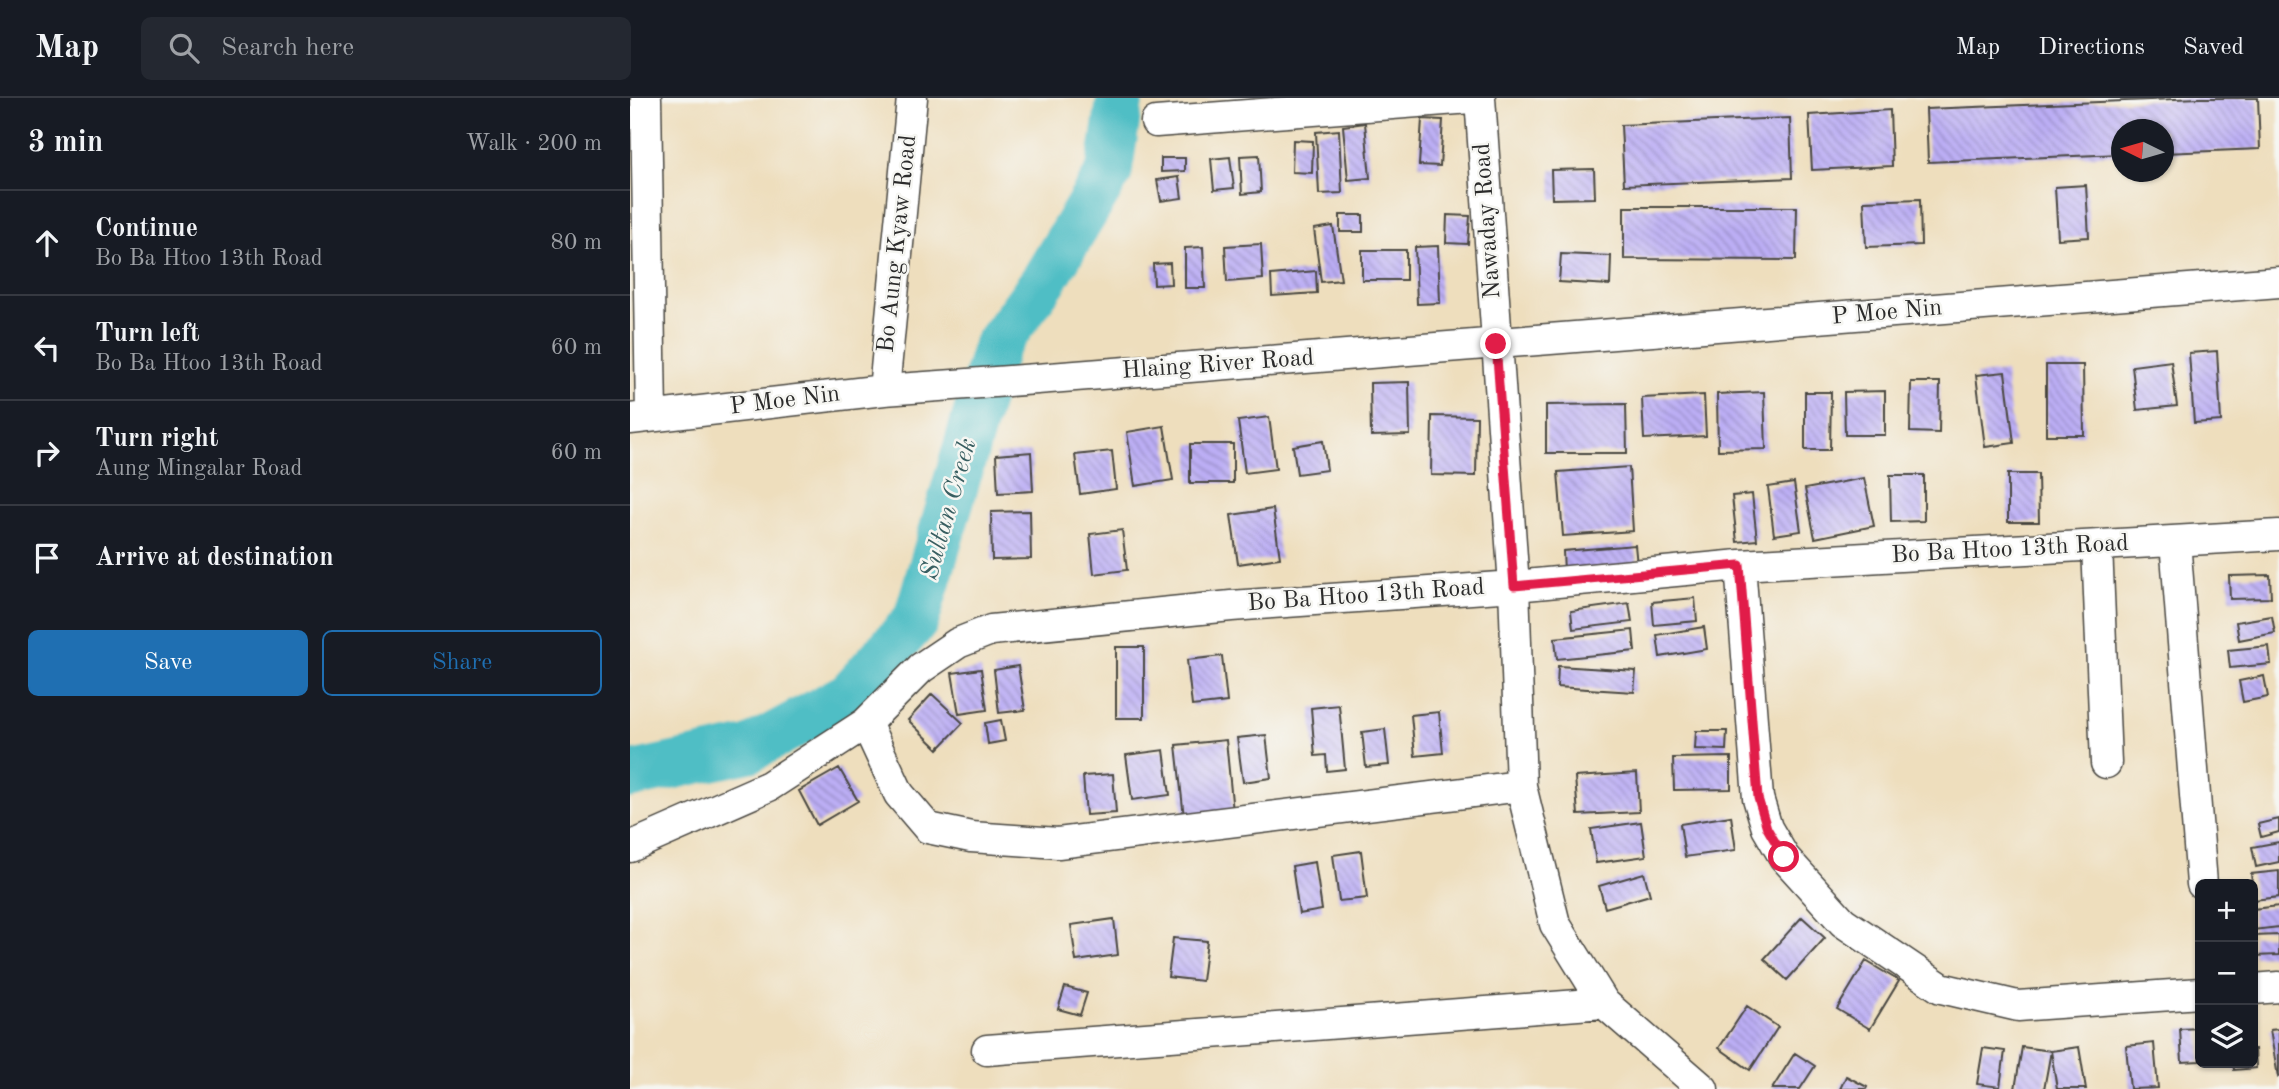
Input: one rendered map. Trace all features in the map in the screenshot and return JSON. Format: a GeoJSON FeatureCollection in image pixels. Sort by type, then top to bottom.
{"type":"FeatureCollection","features":[{"type":"Feature","properties":{"kind":"street"},"geometry":{"type":"LineString","coordinates":[[641,417],[646,98]]}},
{"type":"Feature","properties":{"kind":"street","name":"Bo Aung Kyaw Road"},"geometry":{"type":"LineString","coordinates":[[884,390],[912,98]]}},
{"type":"Feature","properties":{"kind":"street"},"geometry":{"type":"LineString","coordinates":[[1156,122],[1471,98]]}},
{"type":"Feature","properties":{"kind":"street","name":"Nawaday Road"},"geometry":{"type":"LineString","coordinates":[[1480,98],[1514,586],[1521,786],[1555,924],[1604,1003],[1703,1089]]}},
{"type":"Feature","properties":{"kind":"street","name":"P Moe Nin"},"geometry":{"type":"LineString","coordinates":[[1496,344],[2279,282]]}},
{"type":"Feature","properties":{"kind":"street","name":"Hlaing River Road"},"geometry":{"type":"LineString","coordinates":[[941,386],[1496,344]]}},
{"type":"Feature","properties":{"kind":"street","name":"P Moe Nin"},"geometry":{"type":"LineString","coordinates":[[641,417],[941,386]]}},
{"type":"Feature","properties":{"kind":"street","name":"Bo Ba Htoo 13th Road"},"geometry":{"type":"LineString","coordinates":[[630,847],[769,786],[866,723],[921,668],[958,643],[992,630],[1231,606],[1514,586],[1740,565],[2279,535]]}},
{"type":"Feature","properties":{"kind":"street"},"geometry":{"type":"LineString","coordinates":[[2175,541],[2202,879]]}},
{"type":"Feature","properties":{"kind":"street"},"geometry":{"type":"LineString","coordinates":[[2097,547],[2106,763]]}},
{"type":"Feature","properties":{"kind":"street"},"geometry":{"type":"LineString","coordinates":[[1740,565],[1758,798],[1767,828],[1784,857],[1843,922],[1941,988],[2018,1006],[2195,993]]}},
{"type":"Feature","properties":{"kind":"street"},"geometry":{"type":"LineString","coordinates":[[866,723],[899,794],[928,828],[971,837],[1058,843],[1521,786]]}},
{"type":"Feature","properties":{"kind":"street"},"geometry":{"type":"LineString","coordinates":[[2258,989],[2279,987]]}},
{"type":"Feature","properties":{"kind":"street"},"geometry":{"type":"LineString","coordinates":[[988,1050],[1604,1003]]}},
{"type":"Feature","properties":{"kind":"building"},"geometry":{"type":"Polygon","coordinates":[[[2258,98],[2260,149],[2174,153],[2174,119],[2111,119],[2111,154],[1928,162],[1926,109],[2258,98]]]}},
{"type":"Feature","properties":{"kind":"building"},"geometry":{"type":"Polygon","coordinates":[[[1890,110],[1892,166],[1812,170],[1809,115],[1890,110]]]}},
{"type":"Feature","properties":{"kind":"building"},"geometry":{"type":"Polygon","coordinates":[[[1790,118],[1792,178],[1624,185],[1621,125],[1790,118]]]}},
{"type":"Feature","properties":{"kind":"building"},"geometry":{"type":"Polygon","coordinates":[[[1422,119],[1443,120],[1440,166],[1419,165],[1422,119]]]}},
{"type":"Feature","properties":{"kind":"building"},"geometry":{"type":"Polygon","coordinates":[[[1365,123],[1370,178],[1348,180],[1343,126],[1365,123]]]}},
{"type":"Feature","properties":{"kind":"building"},"geometry":{"type":"Polygon","coordinates":[[[1339,130],[1342,193],[1319,194],[1316,132],[1339,130]]]}},
{"type":"Feature","properties":{"kind":"building"},"geometry":{"type":"Polygon","coordinates":[[[1293,140],[1313,141],[1312,173],[1292,172],[1293,140]]]}},
{"type":"Feature","properties":{"kind":"building"},"geometry":{"type":"Polygon","coordinates":[[[1259,155],[1261,192],[1242,194],[1240,156],[1259,155]]]}},
{"type":"Feature","properties":{"kind":"building"},"geometry":{"type":"Polygon","coordinates":[[[1230,157],[1234,188],[1214,190],[1211,159],[1230,157]]]}},
{"type":"Feature","properties":{"kind":"building"},"geometry":{"type":"Polygon","coordinates":[[[1161,158],[1185,158],[1185,171],[1161,172],[1161,158]]]}},
{"type":"Feature","properties":{"kind":"building"},"geometry":{"type":"Polygon","coordinates":[[[1594,169],[1595,198],[1552,199],[1551,170],[1594,169]]]}},
{"type":"Feature","properties":{"kind":"building"},"geometry":{"type":"Polygon","coordinates":[[[1179,177],[1182,198],[1161,201],[1157,180],[1179,177]]]}},
{"type":"Feature","properties":{"kind":"building"},"geometry":{"type":"Polygon","coordinates":[[[2086,185],[2089,237],[2058,239],[2055,187],[2086,185]]]}},
{"type":"Feature","properties":{"kind":"building"},"geometry":{"type":"Polygon","coordinates":[[[1920,199],[1921,245],[1866,247],[1864,201],[1920,199]]]}},
{"type":"Feature","properties":{"kind":"building"},"geometry":{"type":"Polygon","coordinates":[[[1624,207],[1797,207],[1796,260],[1624,259],[1624,207]]]}},
{"type":"Feature","properties":{"kind":"building"},"geometry":{"type":"Polygon","coordinates":[[[1340,215],[1363,215],[1363,232],[1340,232],[1340,215]]]}},
{"type":"Feature","properties":{"kind":"building"},"geometry":{"type":"Polygon","coordinates":[[[1447,215],[1470,216],[1468,244],[1446,243],[1447,215]]]}},
{"type":"Feature","properties":{"kind":"building"},"geometry":{"type":"Polygon","coordinates":[[[1333,226],[1341,280],[1321,282],[1314,229],[1333,226]]]}},
{"type":"Feature","properties":{"kind":"building"},"geometry":{"type":"Polygon","coordinates":[[[1261,244],[1263,279],[1227,282],[1225,246],[1261,244]]]}},
{"type":"Feature","properties":{"kind":"building"},"geometry":{"type":"Polygon","coordinates":[[[1438,246],[1440,303],[1417,304],[1415,247],[1438,246]]]}},
{"type":"Feature","properties":{"kind":"building"},"geometry":{"type":"Polygon","coordinates":[[[1203,247],[1205,288],[1185,288],[1185,248],[1203,247]]]}},
{"type":"Feature","properties":{"kind":"building"},"geometry":{"type":"Polygon","coordinates":[[[1362,250],[1406,250],[1406,280],[1362,280],[1362,250]]]}},
{"type":"Feature","properties":{"kind":"building"},"geometry":{"type":"Polygon","coordinates":[[[1561,254],[1611,256],[1610,285],[1559,282],[1561,254]]]}},
{"type":"Feature","properties":{"kind":"building"},"geometry":{"type":"Polygon","coordinates":[[[1170,263],[1171,284],[1154,285],[1153,264],[1170,263]]]}},
{"type":"Feature","properties":{"kind":"building"},"geometry":{"type":"Polygon","coordinates":[[[1316,271],[1317,293],[1272,296],[1271,275],[1316,271]]]}},
{"type":"Feature","properties":{"kind":"building"},"geometry":{"type":"Polygon","coordinates":[[[2217,351],[2221,421],[2194,423],[2189,353],[2217,351]]]}},
{"type":"Feature","properties":{"kind":"building"},"geometry":{"type":"Polygon","coordinates":[[[2171,361],[2177,406],[2137,410],[2132,366],[2171,361]]]}},
{"type":"Feature","properties":{"kind":"building"},"geometry":{"type":"Polygon","coordinates":[[[2046,365],[2083,365],[2084,435],[2046,435],[2046,365]]]}},
{"type":"Feature","properties":{"kind":"building"},"geometry":{"type":"Polygon","coordinates":[[[2005,372],[2014,443],[1985,447],[1976,375],[2005,372]]]}},
{"type":"Feature","properties":{"kind":"building"},"geometry":{"type":"Polygon","coordinates":[[[1409,382],[1410,435],[1371,436],[1370,383],[1409,382]]]}},
{"type":"Feature","properties":{"kind":"building"},"geometry":{"type":"Polygon","coordinates":[[[1911,382],[1940,382],[1939,433],[1910,432],[1911,382]]]}},
{"type":"Feature","properties":{"kind":"building"},"geometry":{"type":"Polygon","coordinates":[[[1885,391],[1885,435],[1845,435],[1844,392],[1885,391]]]}},
{"type":"Feature","properties":{"kind":"building"},"geometry":{"type":"Polygon","coordinates":[[[1764,392],[1766,449],[1718,450],[1717,394],[1764,392]]]}},
{"type":"Feature","properties":{"kind":"building"},"geometry":{"type":"Polygon","coordinates":[[[1805,392],[1831,392],[1830,450],[1805,450],[1805,392]]]}},
{"type":"Feature","properties":{"kind":"building"},"geometry":{"type":"Polygon","coordinates":[[[1704,395],[1706,436],[1644,439],[1642,398],[1704,395]]]}},
{"type":"Feature","properties":{"kind":"building"},"geometry":{"type":"Polygon","coordinates":[[[1626,404],[1627,453],[1546,453],[1546,405],[1626,404]]]}},
{"type":"Feature","properties":{"kind":"building"},"geometry":{"type":"Polygon","coordinates":[[[1432,416],[1477,417],[1476,476],[1431,475],[1432,416]]]}},
{"type":"Feature","properties":{"kind":"building"},"geometry":{"type":"Polygon","coordinates":[[[1269,417],[1276,469],[1245,473],[1238,421],[1269,417]]]}},
{"type":"Feature","properties":{"kind":"building"},"geometry":{"type":"Polygon","coordinates":[[[1164,426],[1173,480],[1135,486],[1127,432],[1164,426]]]}},
{"type":"Feature","properties":{"kind":"building"},"geometry":{"type":"Polygon","coordinates":[[[1323,441],[1327,470],[1297,474],[1293,446],[1323,441]]]}},
{"type":"Feature","properties":{"kind":"building"},"geometry":{"type":"Polygon","coordinates":[[[1190,444],[1233,444],[1233,483],[1190,483],[1190,444]]]}},
{"type":"Feature","properties":{"kind":"building"},"geometry":{"type":"Polygon","coordinates":[[[1112,451],[1116,489],[1080,494],[1075,455],[1112,451]]]}},
{"type":"Feature","properties":{"kind":"building"},"geometry":{"type":"Polygon","coordinates":[[[1031,452],[1033,491],[998,493],[996,455],[1031,452]]]}},
{"type":"Feature","properties":{"kind":"building"},"geometry":{"type":"Polygon","coordinates":[[[1629,467],[1633,531],[1563,536],[1558,472],[1629,467]]]}},
{"type":"Feature","properties":{"kind":"building"},"geometry":{"type":"Polygon","coordinates":[[[2008,474],[2038,474],[2039,522],[2008,522],[2008,474]]]}},
{"type":"Feature","properties":{"kind":"building"},"geometry":{"type":"Polygon","coordinates":[[[1890,475],[1924,475],[1924,521],[1891,522],[1890,475]]]}},
{"type":"Feature","properties":{"kind":"building"},"geometry":{"type":"Polygon","coordinates":[[[1864,478],[1874,526],[1815,538],[1805,489],[1864,478]]]}},
{"type":"Feature","properties":{"kind":"building"},"geometry":{"type":"Polygon","coordinates":[[[1794,483],[1801,531],[1774,535],[1768,487],[1794,483]]]}},
{"type":"Feature","properties":{"kind":"building"},"geometry":{"type":"Polygon","coordinates":[[[1752,494],[1757,540],[1737,542],[1732,496],[1752,494]]]}},
{"type":"Feature","properties":{"kind":"building"},"geometry":{"type":"Polygon","coordinates":[[[1273,509],[1280,558],[1238,564],[1231,515],[1273,509]]]}},
{"type":"Feature","properties":{"kind":"building"},"geometry":{"type":"Polygon","coordinates":[[[1030,511],[1031,559],[992,560],[991,512],[1030,511]]]}},
{"type":"Feature","properties":{"kind":"building"},"geometry":{"type":"Polygon","coordinates":[[[1122,530],[1127,570],[1094,574],[1090,534],[1122,530]]]}},
{"type":"Feature","properties":{"kind":"building"},"geometry":{"type":"Polygon","coordinates":[[[1635,545],[1637,565],[1564,571],[1563,551],[1635,545]]]}},
{"type":"Feature","properties":{"kind":"building"},"geometry":{"type":"Polygon","coordinates":[[[2270,575],[2271,598],[2230,599],[2229,576],[2270,575]]]}},
{"type":"Feature","properties":{"kind":"building"},"geometry":{"type":"Polygon","coordinates":[[[1695,598],[1697,621],[1654,625],[1652,602],[1695,598]]]}},
{"type":"Feature","properties":{"kind":"building"},"geometry":{"type":"Polygon","coordinates":[[[1629,603],[1632,622],[1573,629],[1571,611],[1629,603]]]}},
{"type":"Feature","properties":{"kind":"building"},"geometry":{"type":"Polygon","coordinates":[[[2272,616],[2275,633],[2239,640],[2236,622],[2272,616]]]}},
{"type":"Feature","properties":{"kind":"building"},"geometry":{"type":"Polygon","coordinates":[[[1704,627],[1707,649],[1660,657],[1657,635],[1704,627]]]}},
{"type":"Feature","properties":{"kind":"building"},"geometry":{"type":"Polygon","coordinates":[[[1633,630],[1635,651],[1557,659],[1555,638],[1633,630]]]}},
{"type":"Feature","properties":{"kind":"building"},"geometry":{"type":"Polygon","coordinates":[[[2269,646],[2271,664],[2230,668],[2228,650],[2269,646]]]}},
{"type":"Feature","properties":{"kind":"building"},"geometry":{"type":"Polygon","coordinates":[[[1116,647],[1144,647],[1144,718],[1116,718],[1116,647]]]}},
{"type":"Feature","properties":{"kind":"building"},"geometry":{"type":"Polygon","coordinates":[[[1222,656],[1227,702],[1192,706],[1187,660],[1222,656]]]}},
{"type":"Feature","properties":{"kind":"building"},"geometry":{"type":"Polygon","coordinates":[[[1018,666],[1025,710],[999,713],[994,670],[1018,666]]]}},
{"type":"Feature","properties":{"kind":"building"},"geometry":{"type":"Polygon","coordinates":[[[1558,666],[1636,671],[1634,692],[1557,687],[1558,666]]]}},
{"type":"Feature","properties":{"kind":"building"},"geometry":{"type":"Polygon","coordinates":[[[981,669],[987,710],[959,714],[952,673],[981,669]]]}},
{"type":"Feature","properties":{"kind":"building"},"geometry":{"type":"Polygon","coordinates":[[[2264,676],[2268,697],[2243,702],[2239,681],[2264,676]]]}},
{"type":"Feature","properties":{"kind":"building"},"geometry":{"type":"Polygon","coordinates":[[[932,694],[963,723],[938,749],[908,720],[932,694]]]}},
{"type":"Feature","properties":{"kind":"building"},"geometry":{"type":"Polygon","coordinates":[[[1339,705],[1345,769],[1327,771],[1326,755],[1315,756],[1311,708],[1339,705]]]}},
{"type":"Feature","properties":{"kind":"building"},"geometry":{"type":"Polygon","coordinates":[[[1439,712],[1443,753],[1415,756],[1411,715],[1439,712]]]}},
{"type":"Feature","properties":{"kind":"building"},"geometry":{"type":"Polygon","coordinates":[[[1001,720],[1005,741],[988,744],[985,723],[1001,720]]]}},
{"type":"Feature","properties":{"kind":"building"},"geometry":{"type":"Polygon","coordinates":[[[1385,729],[1389,765],[1366,767],[1362,732],[1385,729]]]}},
{"type":"Feature","properties":{"kind":"building"},"geometry":{"type":"Polygon","coordinates":[[[1696,731],[1727,731],[1726,750],[1695,749],[1696,731]]]}},
{"type":"Feature","properties":{"kind":"building"},"geometry":{"type":"Polygon","coordinates":[[[1266,735],[1271,778],[1243,782],[1237,738],[1266,735]]]}},
{"type":"Feature","properties":{"kind":"building"},"geometry":{"type":"Polygon","coordinates":[[[1226,740],[1233,812],[1184,817],[1176,745],[1226,740]]]}},
{"type":"Feature","properties":{"kind":"building"},"geometry":{"type":"Polygon","coordinates":[[[1164,750],[1170,795],[1132,800],[1126,755],[1164,750]]]}},
{"type":"Feature","properties":{"kind":"building"},"geometry":{"type":"Polygon","coordinates":[[[1731,757],[1731,789],[1674,790],[1673,758],[1731,757]]]}},
{"type":"Feature","properties":{"kind":"building"},"geometry":{"type":"Polygon","coordinates":[[[839,768],[858,801],[817,825],[799,791],[839,768]]]}},
{"type":"Feature","properties":{"kind":"building"},"geometry":{"type":"Polygon","coordinates":[[[1637,773],[1639,812],[1578,815],[1575,777],[1637,773]]]}},
{"type":"Feature","properties":{"kind":"building"},"geometry":{"type":"Polygon","coordinates":[[[1113,774],[1116,813],[1086,815],[1083,776],[1113,774]]]}},
{"type":"Feature","properties":{"kind":"building"},"geometry":{"type":"Polygon","coordinates":[[[1731,816],[1736,850],[1685,857],[1680,824],[1731,816]]]}},
{"type":"Feature","properties":{"kind":"building"},"geometry":{"type":"Polygon","coordinates":[[[2279,819],[2279,832],[2261,837],[2258,824],[2279,819]]]}},
{"type":"Feature","properties":{"kind":"building"},"geometry":{"type":"Polygon","coordinates":[[[1641,822],[1646,856],[1596,863],[1591,829],[1641,822]]]}},
{"type":"Feature","properties":{"kind":"building"},"geometry":{"type":"Polygon","coordinates":[[[2279,842],[2279,862],[2256,867],[2252,847],[2279,842]]]}},
{"type":"Feature","properties":{"kind":"building"},"geometry":{"type":"Polygon","coordinates":[[[1361,851],[1367,898],[1339,901],[1333,855],[1361,851]]]}},
{"type":"Feature","properties":{"kind":"building"},"geometry":{"type":"Polygon","coordinates":[[[1315,862],[1322,910],[1299,914],[1292,866],[1315,862]]]}},
{"type":"Feature","properties":{"kind":"building"},"geometry":{"type":"Polygon","coordinates":[[[2279,871],[2279,897],[2258,900],[2258,879],[2252,879],[2251,874],[2279,871]]]}},
{"type":"Feature","properties":{"kind":"building"},"geometry":{"type":"Polygon","coordinates":[[[1644,873],[1650,895],[1605,908],[1599,886],[1644,873]]]}},
{"type":"Feature","properties":{"kind":"building"},"geometry":{"type":"Polygon","coordinates":[[[2279,906],[2279,927],[2258,929],[2258,908],[2279,906]]]}},
{"type":"Feature","properties":{"kind":"building"},"geometry":{"type":"Polygon","coordinates":[[[1802,917],[1825,938],[1787,980],[1764,959],[1802,917]]]}},
{"type":"Feature","properties":{"kind":"building"},"geometry":{"type":"Polygon","coordinates":[[[1114,919],[1118,955],[1076,961],[1071,925],[1114,919]]]}},
{"type":"Feature","properties":{"kind":"building"},"geometry":{"type":"Polygon","coordinates":[[[2279,935],[2279,955],[2258,956],[2258,936],[2279,935]]]}},
{"type":"Feature","properties":{"kind":"building"},"geometry":{"type":"Polygon","coordinates":[[[1173,938],[1207,941],[1202,981],[1168,977],[1173,938]]]}},
{"type":"Feature","properties":{"kind":"building"},"geometry":{"type":"Polygon","coordinates":[[[1866,961],[1899,981],[1870,1029],[1837,1009],[1866,961]]]}},
{"type":"Feature","properties":{"kind":"building"},"geometry":{"type":"Polygon","coordinates":[[[1065,987],[1087,993],[1080,1015],[1058,1009],[1065,987]]]}},
{"type":"Feature","properties":{"kind":"building"},"geometry":{"type":"Polygon","coordinates":[[[1747,1006],[1778,1027],[1750,1070],[1719,1048],[1747,1006]]]}},
{"type":"Feature","properties":{"kind":"building"},"geometry":{"type":"Polygon","coordinates":[[[2195,1028],[2195,1061],[2182,1062],[2180,1029],[2195,1028]]]}},
{"type":"Feature","properties":{"kind":"building"},"geometry":{"type":"Polygon","coordinates":[[[2279,1029],[2279,1076],[2278,1077],[2270,1030],[2279,1029]]]}},
{"type":"Feature","properties":{"kind":"building"},"geometry":{"type":"Polygon","coordinates":[[[2154,1043],[2158,1088],[2130,1089],[2126,1046],[2154,1043]]]}},
{"type":"Feature","properties":{"kind":"building"},"geometry":{"type":"Polygon","coordinates":[[[2022,1047],[2051,1051],[2044,1089],[2015,1089],[2022,1047]]]}},
{"type":"Feature","properties":{"kind":"building"},"geometry":{"type":"Polygon","coordinates":[[[2079,1047],[2086,1089],[2057,1089],[2051,1051],[2079,1047]]]}},
{"type":"Feature","properties":{"kind":"building"},"geometry":{"type":"Polygon","coordinates":[[[1983,1048],[2005,1051],[2000,1087],[1977,1084],[1983,1048]]]}},
{"type":"Feature","properties":{"kind":"building"},"geometry":{"type":"Polygon","coordinates":[[[1795,1053],[1815,1066],[1800,1089],[1772,1089],[1795,1053]]]}},
{"type":"Feature","properties":{"kind":"building"},"geometry":{"type":"Polygon","coordinates":[[[1846,1076],[1867,1087],[1866,1089],[1840,1089],[1846,1076]]]}},
{"type":"Feature","properties":{"kind":"waterway","name":"Sultan Creek"},"geometry":{"type":"LineString","coordinates":[[630,775],[750,749],[849,695],[916,620],[996,346],[1044,280],[1109,172],[1120,98]]}},
{"type":"Feature","properties":{"kind":"route"},"geometry":{"type":"LineString","coordinates":[[1496,344],[1514,586],[1740,565],[1758,798],[1767,828],[1784,857]]}}]}
